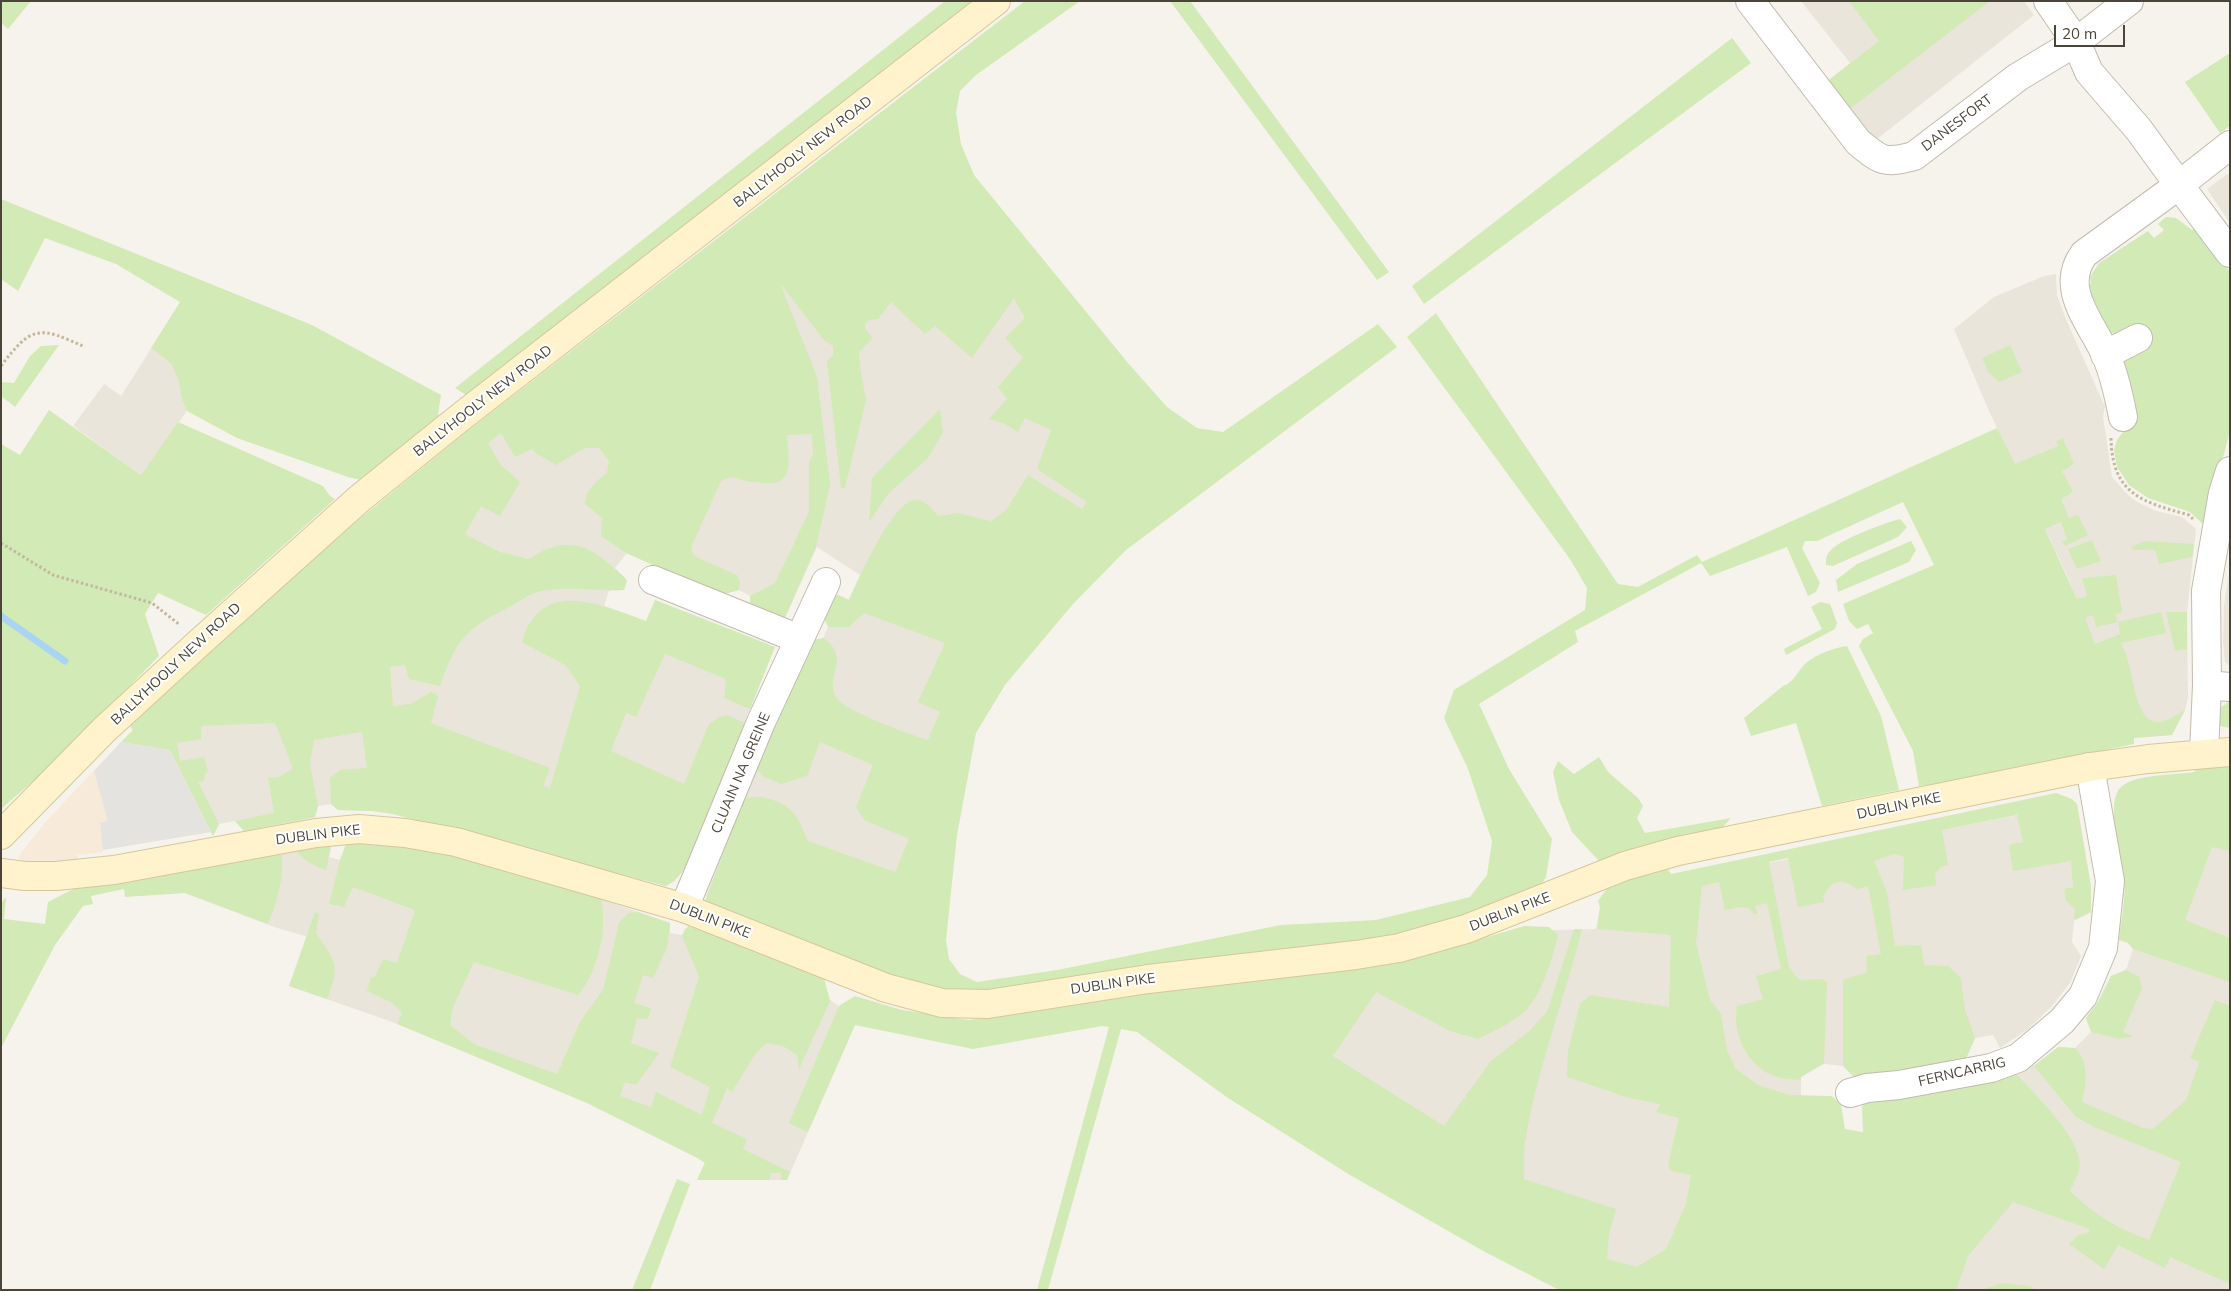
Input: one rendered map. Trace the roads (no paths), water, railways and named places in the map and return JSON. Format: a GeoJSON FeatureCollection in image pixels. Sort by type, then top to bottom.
{"type":"FeatureCollection","features":[{"type":"Feature","properties":{"kind":"street","name":"BALLYHOOLY NEW ROAD"},"geometry":{"type":"LineString","coordinates":[[1,835],[74,759],[200,642],[359,499],[455,422],[996,1]]}},
{"type":"Feature","properties":{"kind":"street","name":"DANESFORT"},"geometry":{"type":"LineString","coordinates":[[1750,1],[1858,142],[1880,160],[1897,160],[1914,156],[2018,77],[2076,42],[2129,1]]}},
{"type":"Feature","properties":{"kind":"street"},"geometry":{"type":"LineString","coordinates":[[2048,1],[2076,42],[2089,72],[2139,130],[2230,252]]}},
{"type":"Feature","properties":{"kind":"street"},"geometry":{"type":"LineString","coordinates":[[2124,417],[2105,354],[2076,295],[2074,280],[2076,265],[2084,254],[2179,185],[2230,145]]}},
{"type":"Feature","properties":{"kind":"street"},"geometry":{"type":"LineString","coordinates":[[2105,354],[2138,338]]}},
{"type":"Feature","properties":{"kind":"street"},"geometry":{"type":"LineString","coordinates":[[2217,753],[2218,686],[2206,591],[2216,532],[2230,471]]}},
{"type":"Feature","properties":{"kind":"street"},"geometry":{"type":"LineString","coordinates":[[652,580],[799,639]]}},
{"type":"Feature","properties":{"kind":"street","name":"CLUAIN NA GREINE"},"geometry":{"type":"LineString","coordinates":[[684,908],[762,722],[826,582]]}},
{"type":"Feature","properties":{"kind":"street","name":"DUBLIN PIKE"},"geometry":{"type":"LineString","coordinates":[[1,873],[25,876],[56,876],[114,870],[316,833],[359,829],[405,833],[456,842],[684,908],[886,988],[942,1003],[988,1004],[1148,979],[1356,955],[1399,948],[1466,929],[1626,866],[1678,851],[2090,767],[2217,753]]}},
{"type":"Feature","properties":{"kind":"street","name":"FERNCARRIG"},"geometry":{"type":"LineString","coordinates":[[1850,1093],[1867,1088],[1900,1085],[1991,1068],[2018,1058],[2062,1021],[2083,996],[2103,948],[2110,881],[2090,767]]}},
{"type":"Feature","properties":{"kind":"waterway"},"geometry":{"type":"LineString","coordinates":[[1,616],[65,661]]}}]}
